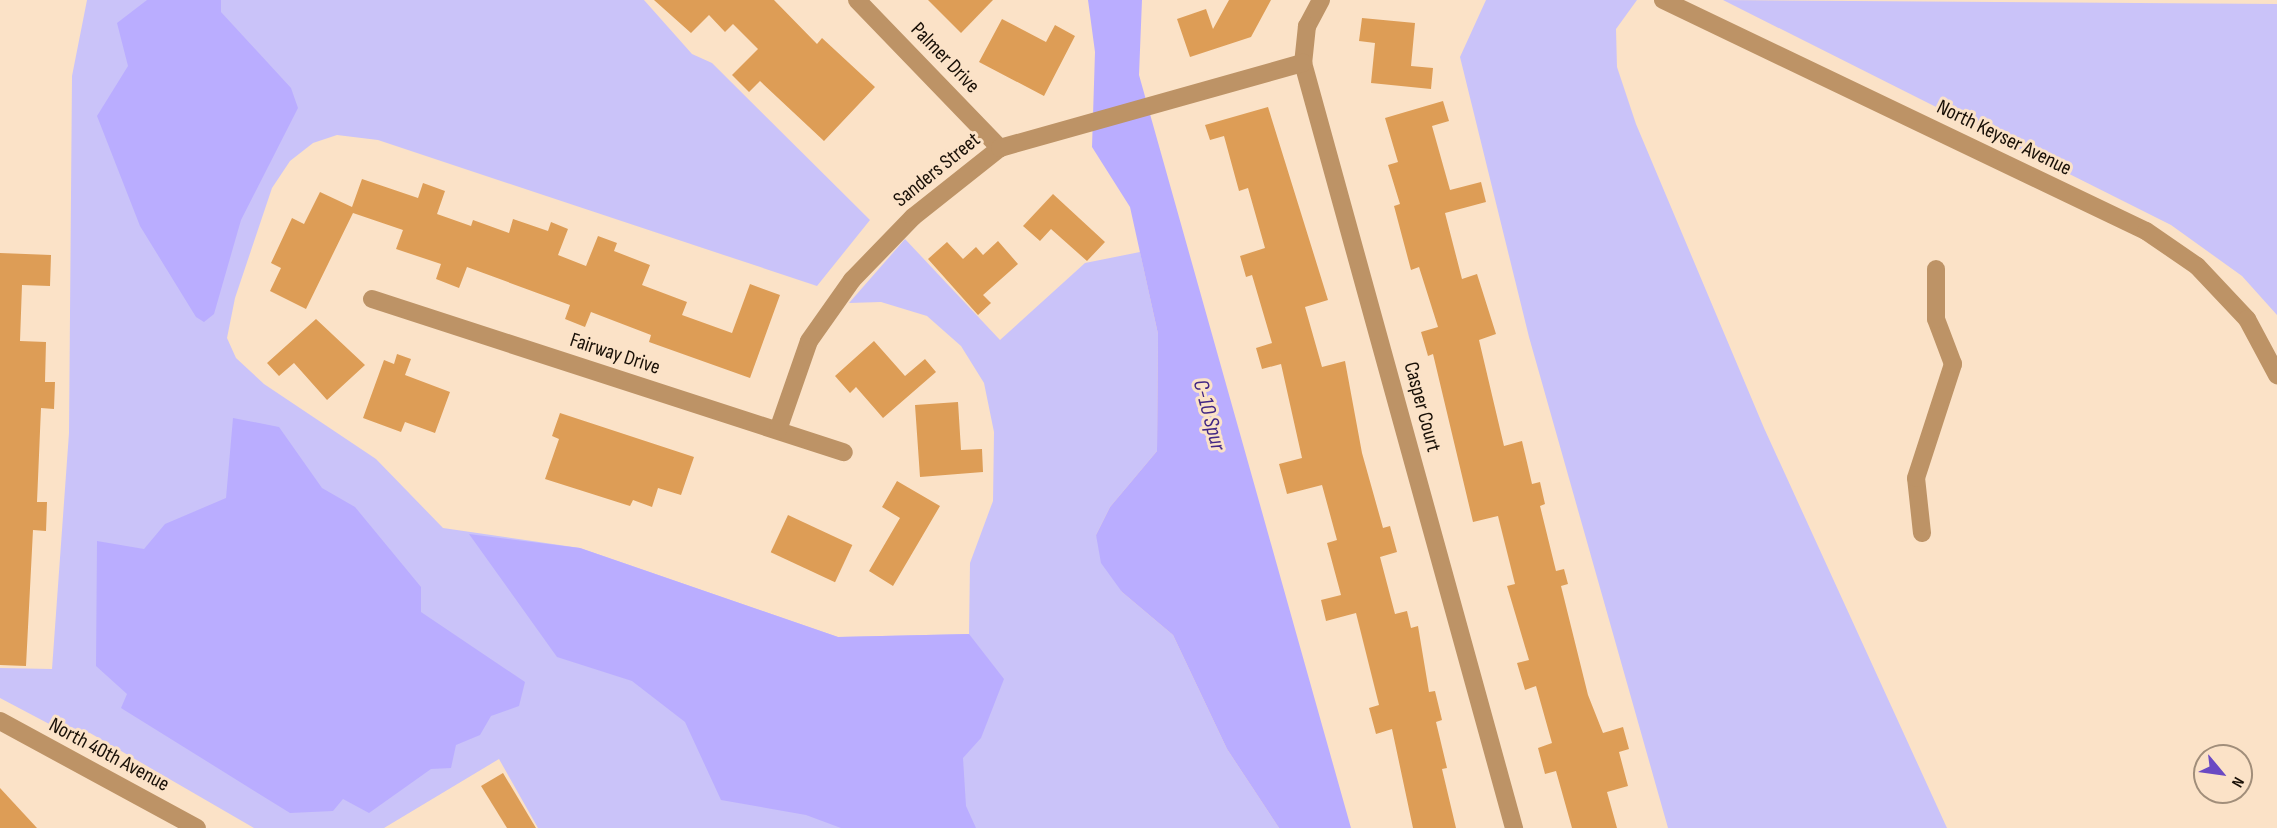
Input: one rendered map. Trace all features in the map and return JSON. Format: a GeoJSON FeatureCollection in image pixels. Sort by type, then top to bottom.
{"type":"FeatureCollection","features":[{"type":"Feature","properties":{"kind":"street","name":"Palmer Drive"},"geometry":{"type":"LineString","coordinates":[[857,0],[1000,148]]}},
{"type":"Feature","properties":{"kind":"street","name":"Casper Court"},"geometry":{"type":"LineString","coordinates":[[1321,0],[1307,26],[1303,63],[1514,828]]}},
{"type":"Feature","properties":{"kind":"street","name":"North Keyser Avenue"},"geometry":{"type":"LineString","coordinates":[[1663,0],[2146,231],[2197,266],[2247,319],[2277,375]]}},
{"type":"Feature","properties":{"kind":"street","name":"Sanders Street"},"geometry":{"type":"LineString","coordinates":[[778,430],[809,341],[852,280],[913,217],[1000,148],[1148,103],[1303,63]]}},
{"type":"Feature","properties":{"kind":"street"},"geometry":{"type":"LineString","coordinates":[[1922,533],[1916,478],[1953,363],[1936,319],[1936,269]]}},
{"type":"Feature","properties":{"kind":"street","name":"Fairway Drive"},"geometry":{"type":"LineString","coordinates":[[372,299],[844,452]]}},
{"type":"Feature","properties":{"kind":"street","name":"North 40th Avenue"},"geometry":{"type":"LineString","coordinates":[[0,722],[197,828]]}},
{"type":"Feature","properties":{"kind":"shaded area"},"geometry":{"type":"Polygon","coordinates":[[[87,0],[644,0],[692,54],[712,63],[870,220],[817,286],[378,140],[337,135],[313,143],[290,161],[272,188],[235,298],[227,338],[236,358],[264,384],[376,459],[443,528],[580,548],[838,637],[969,634],[970,563],[993,501],[994,432],[984,383],[961,346],[927,316],[881,302],[849,303],[905,239],[1000,340],[1085,263],[1140,252],[1158,334],[1157,451],[1110,507],[1096,535],[1122,592],[1173,635],[1227,749],[1279,828],[538,828],[499,759],[384,828],[254,828],[90,733],[53,726],[0,698],[0,668],[52,669],[69,433],[72,76],[87,0]]]}},
{"type":"Feature","properties":{"kind":"shaded area"},"geometry":{"type":"Polygon","coordinates":[[[1486,0],[1637,0],[1616,29],[1617,67],[1636,124],[1764,428],[1947,828],[1668,828],[1529,337],[1460,57],[1486,0]]]}},
{"type":"Feature","properties":{"kind":"shaded area"},"geometry":{"type":"Polygon","coordinates":[[[1723,0],[2277,4],[2277,315],[2242,276],[2171,225],[1723,0]]]}},
{"type":"Feature","properties":{"kind":"water"},"geometry":{"type":"Polygon","coordinates":[[[147,0],[221,0],[221,12],[291,88],[298,108],[241,220],[214,314],[204,322],[196,317],[140,226],[97,116],[128,66],[117,23],[147,0]]]}},
{"type":"Feature","properties":{"kind":"water","name":"C-10 Spur"},"geometry":{"type":"Polygon","coordinates":[[[1088,0],[1142,0],[1139,75],[1351,828],[1279,828],[1227,749],[1173,635],[1122,592],[1101,563],[1096,535],[1110,507],[1157,451],[1158,334],[1130,207],[1092,147],[1095,52],[1088,0]]]}},
{"type":"Feature","properties":{"kind":"water"},"geometry":{"type":"Polygon","coordinates":[[[233,418],[279,427],[322,488],[355,507],[421,587],[421,612],[525,682],[519,706],[491,716],[480,735],[456,745],[451,768],[431,769],[369,813],[343,799],[333,811],[290,813],[121,708],[127,694],[96,666],[97,541],[144,549],[165,524],[226,498],[233,418]]]}},
{"type":"Feature","properties":{"kind":"water"},"geometry":{"type":"Polygon","coordinates":[[[469,534],[580,548],[838,637],[969,634],[1004,679],[981,738],[963,758],[966,806],[976,828],[841,828],[806,815],[721,800],[685,722],[632,681],[557,657],[469,534]]]}},
{"type":"Feature","properties":{"kind":"building"},"geometry":{"type":"Polygon","coordinates":[[[654,0],[774,0],[817,44],[822,38],[875,87],[824,141],[760,81],[749,92],[732,75],[758,49],[733,24],[725,32],[709,15],[691,33],[654,0]]]}},
{"type":"Feature","properties":{"kind":"building"},"geometry":{"type":"Polygon","coordinates":[[[928,0],[993,0],[961,33],[928,0]]]}},
{"type":"Feature","properties":{"kind":"building"},"geometry":{"type":"Polygon","coordinates":[[[1229,0],[1271,0],[1251,37],[1190,57],[1177,19],[1206,9],[1213,29],[1229,0]]]}},
{"type":"Feature","properties":{"kind":"building"},"geometry":{"type":"Polygon","coordinates":[[[1362,18],[1415,23],[1411,66],[1433,68],[1431,89],[1371,83],[1375,43],[1359,41],[1362,18]]]}},
{"type":"Feature","properties":{"kind":"building"},"geometry":{"type":"Polygon","coordinates":[[[1002,19],[1046,42],[1055,25],[1075,36],[1044,96],[979,62],[1002,19]]]}},
{"type":"Feature","properties":{"kind":"building"},"geometry":{"type":"Polygon","coordinates":[[[1443,101],[1449,121],[1432,126],[1450,190],[1481,182],[1486,202],[1445,213],[1462,279],[1477,274],[1496,334],[1479,340],[1504,446],[1522,441],[1532,484],[1540,482],[1545,504],[1540,506],[1556,571],[1564,569],[1568,584],[1561,586],[1588,695],[1603,733],[1623,727],[1629,749],[1619,752],[1628,786],[1607,792],[1617,828],[1572,828],[1556,771],[1545,774],[1538,748],[1552,743],[1536,686],[1525,690],[1517,663],[1529,660],[1507,586],[1515,584],[1498,516],[1473,522],[1433,354],[1428,356],[1421,332],[1438,327],[1419,267],[1411,270],[1394,206],[1400,204],[1388,165],[1398,162],[1385,118],[1443,101]]]}},
{"type":"Feature","properties":{"kind":"building"},"geometry":{"type":"Polygon","coordinates":[[[1268,107],[1328,300],[1305,307],[1322,367],[1345,361],[1362,453],[1383,528],[1390,526],[1397,552],[1380,557],[1395,614],[1407,611],[1411,628],[1418,626],[1429,692],[1435,691],[1442,720],[1436,722],[1447,768],[1442,769],[1456,828],[1413,828],[1392,729],[1376,734],[1369,708],[1379,705],[1356,613],[1326,621],[1321,600],[1341,595],[1327,543],[1337,540],[1322,485],[1287,494],[1279,464],[1302,458],[1281,364],[1262,369],[1256,348],[1272,343],[1252,275],[1246,277],[1240,256],[1265,248],[1248,188],[1239,191],[1224,136],[1210,140],[1205,125],[1268,107]]]}},
{"type":"Feature","properties":{"kind":"building"},"geometry":{"type":"Polygon","coordinates":[[[362,179],[418,198],[423,183],[445,191],[437,214],[471,226],[473,220],[509,233],[513,219],[548,231],[551,222],[568,229],[558,255],[586,266],[598,236],[617,243],[614,251],[650,265],[642,285],[687,302],[682,315],[732,333],[750,284],[780,295],[750,378],[649,342],[651,335],[591,312],[585,327],[565,319],[570,305],[467,267],[459,288],[436,279],[441,264],[396,249],[403,230],[353,213],[306,309],[270,291],[281,268],[271,263],[292,218],[304,224],[320,192],[352,207],[362,179]]]}},
{"type":"Feature","properties":{"kind":"building"},"geometry":{"type":"Polygon","coordinates":[[[1053,194],[1105,242],[1087,261],[1051,229],[1040,241],[1023,226],[1053,194]]]}},
{"type":"Feature","properties":{"kind":"building"},"geometry":{"type":"Polygon","coordinates":[[[998,241],[1018,264],[983,295],[991,303],[978,315],[928,259],[947,242],[963,259],[976,247],[983,255],[998,241]]]}},
{"type":"Feature","properties":{"kind":"building"},"geometry":{"type":"Polygon","coordinates":[[[0,253],[51,255],[50,286],[22,285],[20,341],[46,342],[45,382],[55,382],[54,409],[41,408],[37,502],[47,502],[46,531],[33,530],[26,666],[0,665],[0,253]]]}},
{"type":"Feature","properties":{"kind":"building"},"geometry":{"type":"Polygon","coordinates":[[[316,319],[365,365],[327,400],[294,363],[279,376],[267,363],[316,319]]]}},
{"type":"Feature","properties":{"kind":"building"},"geometry":{"type":"Polygon","coordinates":[[[874,341],[905,376],[925,359],[936,372],[883,418],[856,387],[850,393],[835,376],[874,341]]]}},
{"type":"Feature","properties":{"kind":"building"},"geometry":{"type":"Polygon","coordinates":[[[397,354],[411,359],[405,375],[450,392],[435,433],[405,422],[401,432],[363,418],[384,360],[394,364],[397,354]]]}},
{"type":"Feature","properties":{"kind":"building"},"geometry":{"type":"Polygon","coordinates":[[[958,402],[961,450],[982,449],[983,472],[920,477],[915,405],[958,402]]]}},
{"type":"Feature","properties":{"kind":"building"},"geometry":{"type":"Polygon","coordinates":[[[560,413],[694,457],[681,495],[658,488],[652,507],[633,500],[630,506],[545,479],[559,439],[552,436],[560,413]]]}},
{"type":"Feature","properties":{"kind":"building"},"geometry":{"type":"Polygon","coordinates":[[[897,481],[940,506],[893,586],[869,571],[900,518],[882,507],[897,481]]]}},
{"type":"Feature","properties":{"kind":"building"},"geometry":{"type":"Polygon","coordinates":[[[788,515],[852,545],[835,582],[771,552],[788,515]]]}},
{"type":"Feature","properties":{"kind":"building"},"geometry":{"type":"Polygon","coordinates":[[[503,773],[536,828],[507,828],[481,786],[503,773]]]}},
{"type":"Feature","properties":{"kind":"building"},"geometry":{"type":"Polygon","coordinates":[[[0,788],[37,828],[0,828],[0,788]]]}}]}
